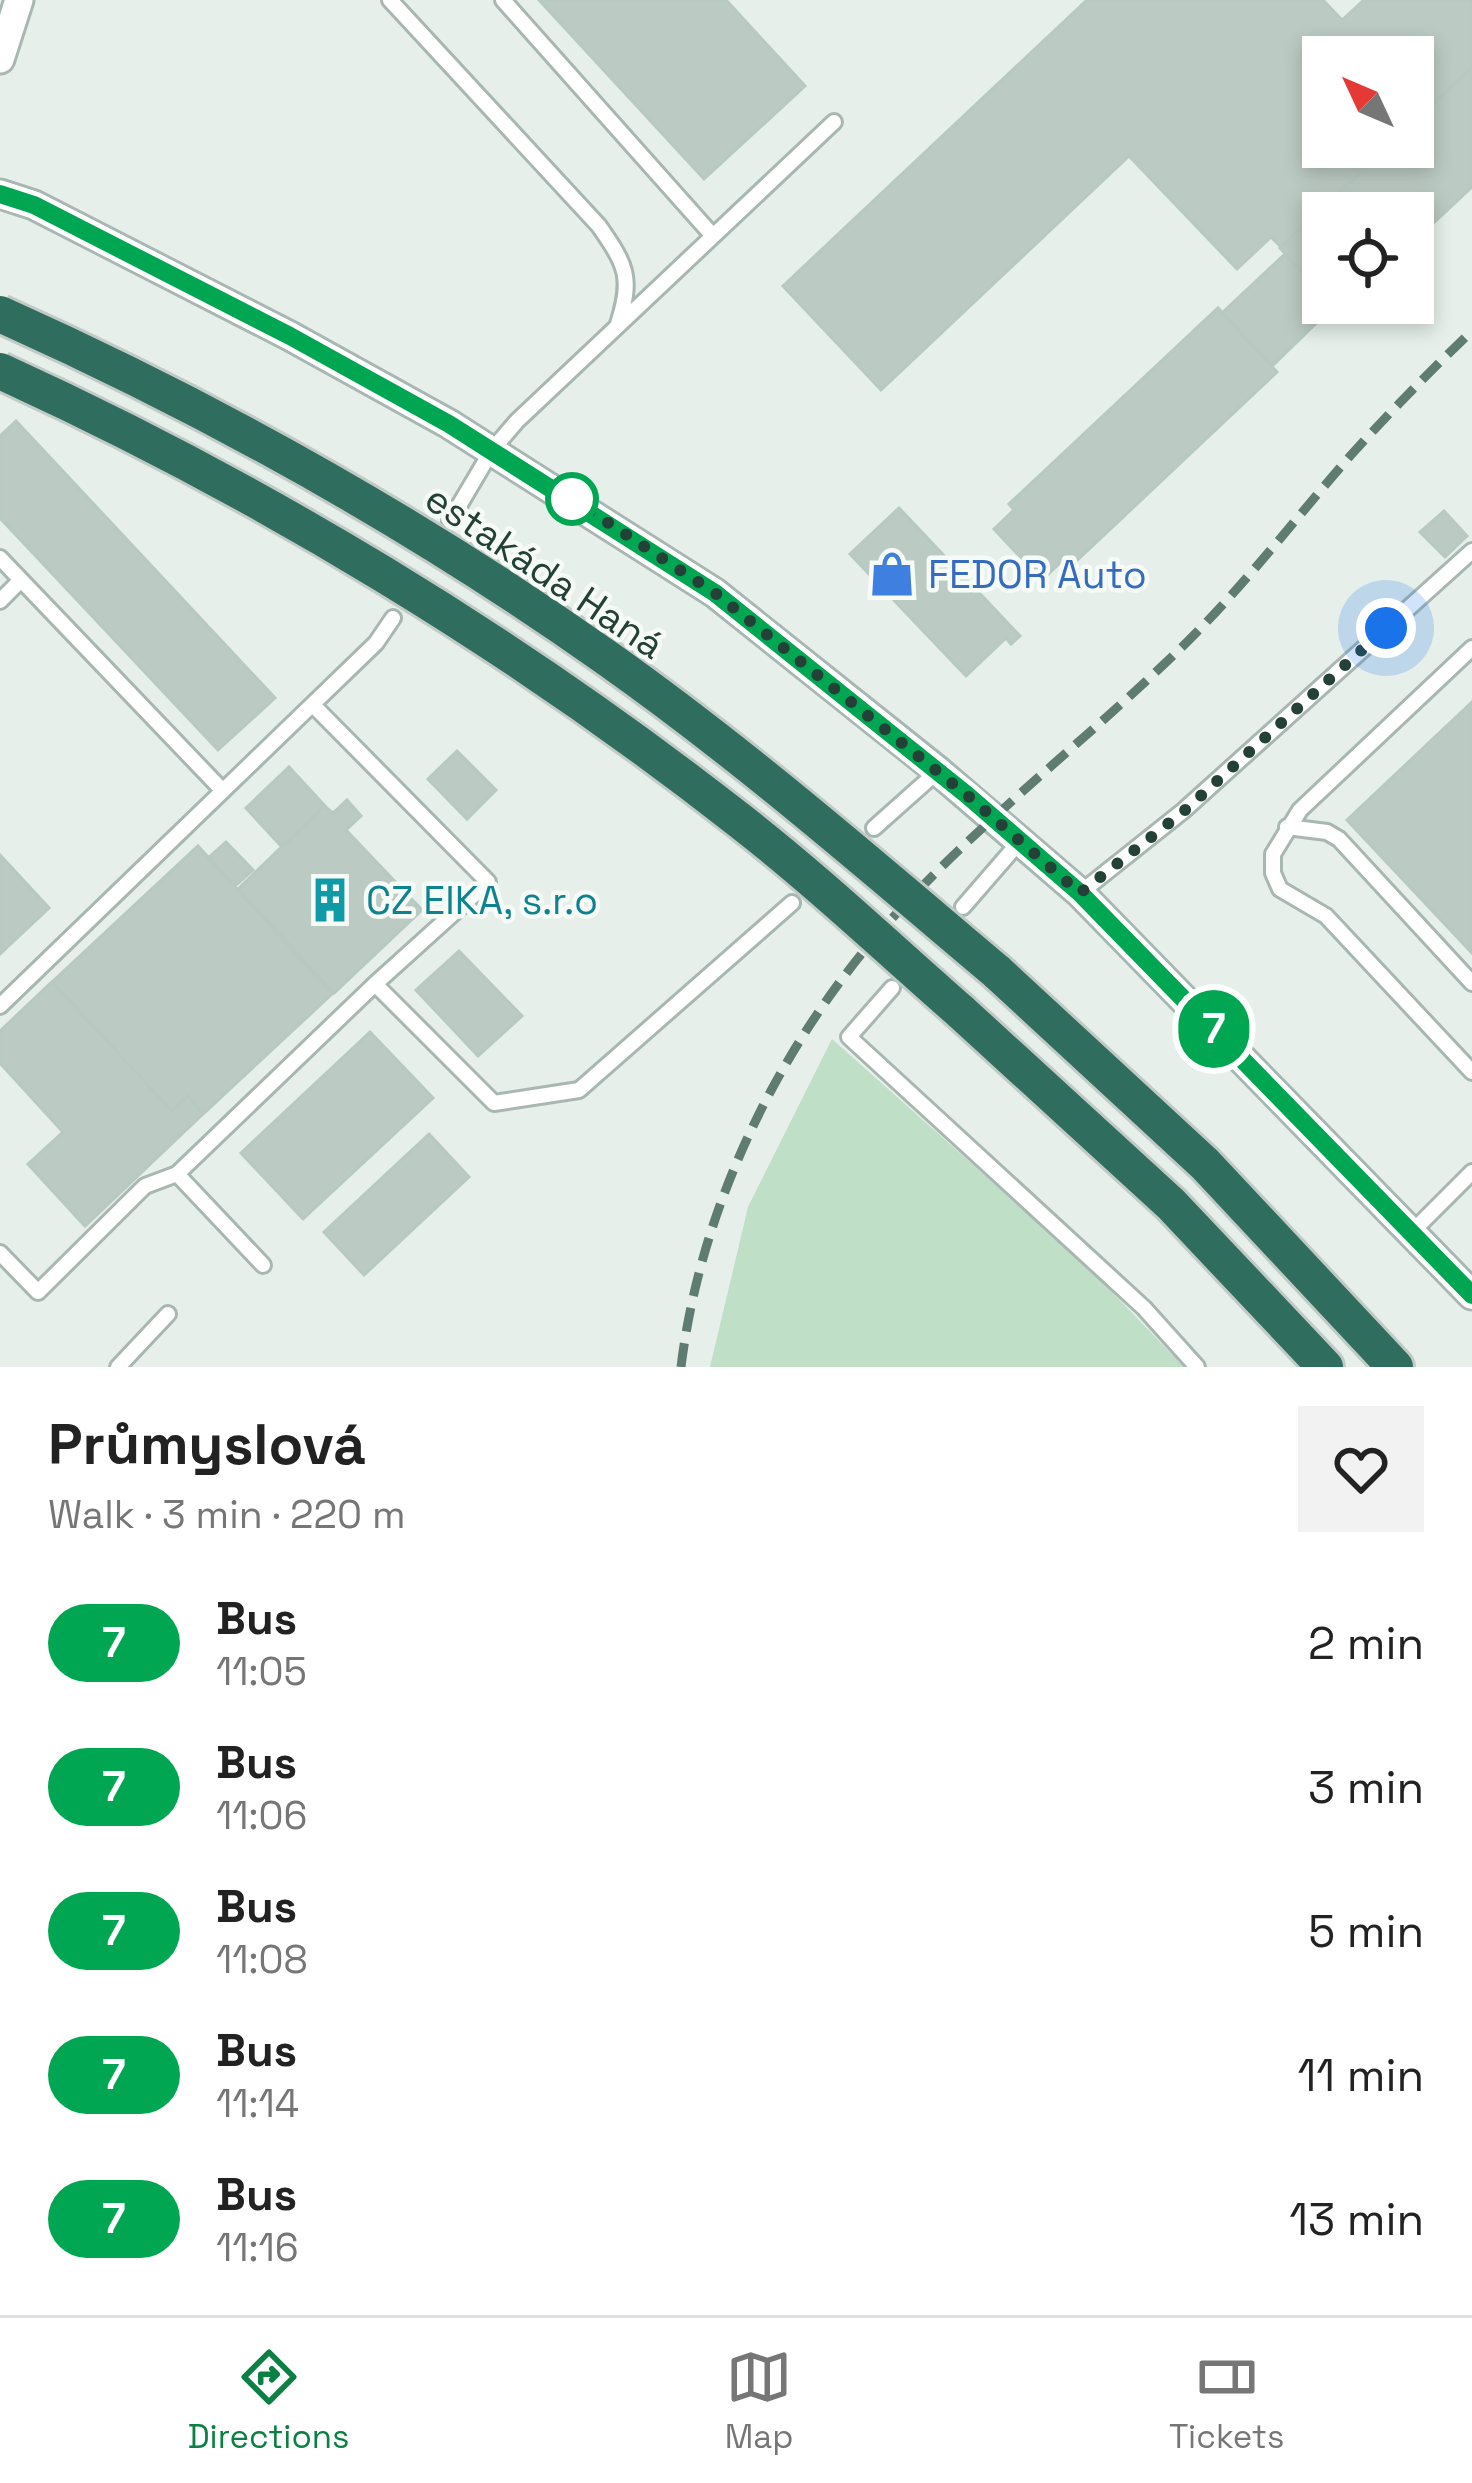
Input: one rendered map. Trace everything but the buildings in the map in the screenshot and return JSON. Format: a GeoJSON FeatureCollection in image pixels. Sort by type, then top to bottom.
{"type":"FeatureCollection","features":[{"type":"Feature","properties":{"kind":"highway","name":"estakáda Haná"},"geometry":{"type":"LineString","coordinates":[[0,314],[202,412],[454,556],[608,658],[769,779],[996,971],[1205,1164],[1395,1367]]}},
{"type":"Feature","properties":{"kind":"highway"},"geometry":{"type":"LineString","coordinates":[[0,371],[308,531],[581,702],[741,821],[960,1010],[1171,1204],[1325,1367]]}},
{"type":"Feature","properties":{"kind":"street"},"geometry":{"type":"LineString","coordinates":[[0,58],[20,0]]}},
{"type":"Feature","properties":{"kind":"street"},"geometry":{"type":"LineString","coordinates":[[0,194],[34,205],[290,336],[492,451],[715,593],[938,771],[1080,893],[1472,1295]]}},
{"type":"Feature","properties":{"kind":"lane"},"geometry":{"type":"LineString","coordinates":[[390,0],[599,226],[622,260],[629,289],[618,326]]}},
{"type":"Feature","properties":{"kind":"lane"},"geometry":{"type":"LineString","coordinates":[[502,0],[713,236]]}},
{"type":"Feature","properties":{"kind":"lane"},"geometry":{"type":"LineString","coordinates":[[450,521],[492,451],[518,421],[834,122]]}},
{"type":"Feature","properties":{"kind":"lane"},"geometry":{"type":"LineString","coordinates":[[1080,893],[1183,812],[1472,550]]}},
{"type":"Feature","properties":{"kind":"lane"},"geometry":{"type":"LineString","coordinates":[[0,558],[223,791]]}},
{"type":"Feature","properties":{"kind":"lane"},"geometry":{"type":"LineString","coordinates":[[0,601],[21,580]]}},
{"type":"Feature","properties":{"kind":"lane"},"geometry":{"type":"LineString","coordinates":[[0,1006],[376,644],[393,618]]}},
{"type":"Feature","properties":{"kind":"lane"},"geometry":{"type":"LineString","coordinates":[[1472,648],[1313,795],[1276,843],[1271,862],[1280,890],[1326,916],[1472,1072]]}},
{"type":"Feature","properties":{"kind":"lane"},"geometry":{"type":"LineString","coordinates":[[0,1253],[38,1292],[145,1186],[177,1174],[488,882],[313,705]]}},
{"type":"Feature","properties":{"kind":"lane"},"geometry":{"type":"LineString","coordinates":[[874,828],[938,771]]}},
{"type":"Feature","properties":{"kind":"lane"},"geometry":{"type":"LineString","coordinates":[[1287,827],[1327,832],[1339,839],[1472,982]]}},
{"type":"Feature","properties":{"kind":"lane"},"geometry":{"type":"LineString","coordinates":[[963,907],[1021,840]]}},
{"type":"Feature","properties":{"kind":"lane"},"geometry":{"type":"LineString","coordinates":[[375,984],[494,1103],[579,1090],[792,903]]}},
{"type":"Feature","properties":{"kind":"lane"},"geometry":{"type":"LineString","coordinates":[[892,988],[849,1037],[1144,1308],[1198,1367]]}},
{"type":"Feature","properties":{"kind":"lane"},"geometry":{"type":"LineString","coordinates":[[1413,1231],[1472,1172]]}},
{"type":"Feature","properties":{"kind":"lane"},"geometry":{"type":"LineString","coordinates":[[177,1174],[263,1265]]}},
{"type":"Feature","properties":{"kind":"lane"},"geometry":{"type":"LineString","coordinates":[[118,1367],[168,1314]]}},
{"type":"Feature","properties":{"kind":"green space"},"geometry":{"type":"Polygon","coordinates":[[[832,1039],[1089,1268],[1184,1367],[710,1367],[748,1207],[832,1039]]]}},
{"type":"Feature","properties":{"kind":"railway"},"geometry":{"type":"LineString","coordinates":[[681,1367],[691,1305],[728,1183],[784,1067],[856,961],[966,844],[1205,623],[1351,455],[1472,331]]}},
{"type":"Feature","properties":{"kind":"bus line","name":"7"},"geometry":{"type":"LineString","coordinates":[[0,194],[34,205],[248,314],[449,424],[715,593],[967,795],[1080,893],[1472,1295]]}},
{"type":"Feature","properties":{"kind":"place","name":"FEDOR Auto"},"geometry":{"type":"Point","coordinates":[892,574]}},
{"type":"Feature","properties":{"kind":"place","name":"CZ EIKA, s.r.o"},"geometry":{"type":"Point","coordinates":[330,900]}},
{"type":"Feature","properties":{"kind":"route"},"geometry":{"type":"LineString","coordinates":[[572,499],[715,593],[967,795],[1080,893],[1183,812],[1386,628]]}}]}
